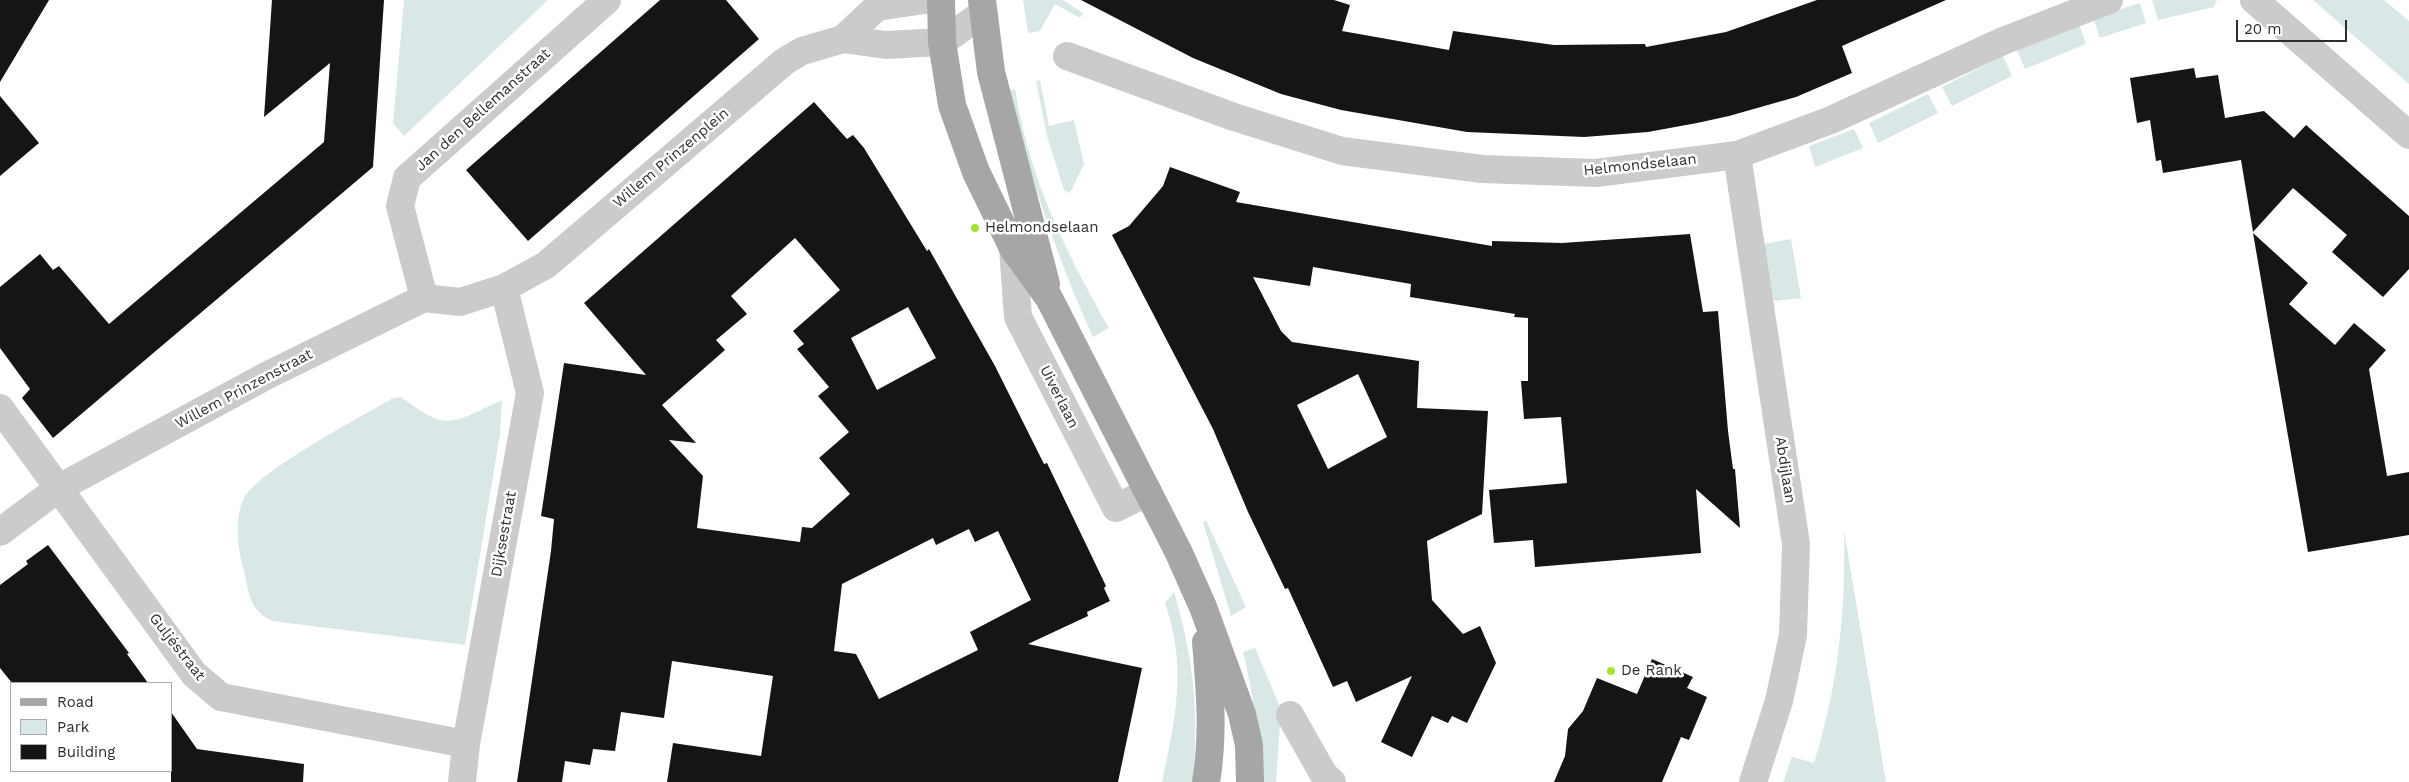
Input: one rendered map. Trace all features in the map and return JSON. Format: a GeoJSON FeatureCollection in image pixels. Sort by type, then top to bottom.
{"type":"FeatureCollection","features":[{"type":"Feature","properties":{"kind":"main road","name":"Uiverlaan"},"geometry":{"type":"LineString","coordinates":[[941,0],[942,42],[952,105],[963,140],[976,172],[1013,248],[1049,298],[1148,492],[1203,607],[1242,714],[1249,745],[1250,782]]}},
{"type":"Feature","properties":{"kind":"main road","name":"Uiverlaan"},"geometry":{"type":"LineString","coordinates":[[982,7],[997,100],[1049,298]]}},
{"type":"Feature","properties":{"kind":"main road","name":"Uiverlaan"},"geometry":{"type":"LineString","coordinates":[[1203,607],[1212,712],[1210,759],[1206,782]]}},
{"type":"Feature","properties":{"kind":"street","name":"Jan den Bellemanstraat"},"geometry":{"type":"LineString","coordinates":[[424,298],[400,206],[407,178],[607,0]]}},
{"type":"Feature","properties":{"kind":"street","name":"Willem Prinzenplein"},"geometry":{"type":"LineString","coordinates":[[843,39],[877,6],[926,0]]}},
{"type":"Feature","properties":{"kind":"street"},"geometry":{"type":"LineString","coordinates":[[946,0],[982,7]]}},
{"type":"Feature","properties":{"kind":"street","name":"Helmondselaan"},"geometry":{"type":"LineString","coordinates":[[1067,56],[1234,117],[1342,151],[1482,170],[1596,173],[1737,155],[1831,120],[2003,40],[2109,0]]}},
{"type":"Feature","properties":{"kind":"street"},"geometry":{"type":"LineString","coordinates":[[2254,0],[2409,135]]}},
{"type":"Feature","properties":{"kind":"street"},"geometry":{"type":"LineString","coordinates":[[942,42],[982,7]]}},
{"type":"Feature","properties":{"kind":"street","name":"Willem Prinzenplein"},"geometry":{"type":"LineString","coordinates":[[504,288],[546,265],[785,61],[802,51],[843,39],[886,45],[942,42]]}},
{"type":"Feature","properties":{"kind":"street","name":"Abdijlaan"},"geometry":{"type":"LineString","coordinates":[[1737,155],[1796,544],[1793,635],[1779,701],[1753,782]]}},
{"type":"Feature","properties":{"kind":"street","name":"Uiverlaan"},"geometry":{"type":"LineString","coordinates":[[1013,248],[1018,317],[1116,508],[1148,492]]}},
{"type":"Feature","properties":{"kind":"street"},"geometry":{"type":"LineString","coordinates":[[424,298],[460,302],[504,288]]}},
{"type":"Feature","properties":{"kind":"street","name":"Dijksestraat"},"geometry":{"type":"LineString","coordinates":[[462,782],[466,744],[530,392],[504,288]]}},
{"type":"Feature","properties":{"kind":"street","name":"Willem Prinzenstraat"},"geometry":{"type":"LineString","coordinates":[[0,532],[59,488],[266,376],[424,298]]}},
{"type":"Feature","properties":{"kind":"street","name":"Guljéstraat"},"geometry":{"type":"LineString","coordinates":[[0,408],[194,674],[221,697],[466,744]]}},
{"type":"Feature","properties":{"kind":"street"},"geometry":{"type":"LineString","coordinates":[[1290,715],[1324,775],[1332,782]]}},
{"type":"Feature","properties":{"kind":"green space"},"geometry":{"type":"Polygon","coordinates":[[[404,0],[548,0],[404,136],[393,123],[404,0]]]}},
{"type":"Feature","properties":{"kind":"green space"},"geometry":{"type":"Polygon","coordinates":[[[1023,0],[1063,0],[1083,13],[1080,18],[1055,4],[1040,31],[1028,33],[1023,0]]]}},
{"type":"Feature","properties":{"kind":"green space"},"geometry":{"type":"Polygon","coordinates":[[[2152,0],[2217,0],[2214,7],[2158,20],[2152,0]]]}},
{"type":"Feature","properties":{"kind":"green space"},"geometry":{"type":"Polygon","coordinates":[[[2313,0],[2384,0],[2409,21],[2409,84],[2313,0]]]}},
{"type":"Feature","properties":{"kind":"green space"},"geometry":{"type":"Polygon","coordinates":[[[2140,3],[2146,23],[2100,38],[2093,18],[2140,3]]]}},
{"type":"Feature","properties":{"kind":"green space"},"geometry":{"type":"Polygon","coordinates":[[[2079,24],[2086,44],[2025,69],[2017,50],[2079,24]]]}},
{"type":"Feature","properties":{"kind":"green space"},"geometry":{"type":"Polygon","coordinates":[[[2003,56],[2012,76],[1952,106],[1942,87],[2003,56]]]}},
{"type":"Feature","properties":{"kind":"green space"},"geometry":{"type":"Polygon","coordinates":[[[1040,80],[1049,126],[1074,120],[1084,164],[1070,193],[1064,190],[1047,136],[1036,81],[1040,80]]]}},
{"type":"Feature","properties":{"kind":"green space"},"geometry":{"type":"Polygon","coordinates":[[[1015,89],[1021,122],[1039,183],[1078,271],[1109,328],[1093,337],[1067,276],[1025,154],[1007,91],[1015,89]]]}},
{"type":"Feature","properties":{"kind":"green space"},"geometry":{"type":"Polygon","coordinates":[[[1928,94],[1938,113],[1878,143],[1869,123],[1928,94]]]}},
{"type":"Feature","properties":{"kind":"green space"},"geometry":{"type":"Polygon","coordinates":[[[1854,129],[1863,148],[1815,167],[1809,146],[1854,129]]]}},
{"type":"Feature","properties":{"kind":"green space"},"geometry":{"type":"Polygon","coordinates":[[[1791,239],[1801,298],[1775,301],[1773,299],[1763,244],[1791,239]]]}},
{"type":"Feature","properties":{"kind":"green space"},"geometry":{"type":"Polygon","coordinates":[[[401,397],[430,416],[450,421],[460,419],[502,400],[500,434],[465,645],[272,621],[264,617],[251,600],[240,554],[238,526],[243,500],[252,488],[267,475],[311,445],[393,398],[401,397]]]}},
{"type":"Feature","properties":{"kind":"green space"},"geometry":{"type":"Polygon","coordinates":[[[1206,520],[1246,607],[1231,616],[1203,522],[1206,520]]]}},
{"type":"Feature","properties":{"kind":"green space"},"geometry":{"type":"Polygon","coordinates":[[[1844,530],[1886,782],[1783,782],[1792,757],[1814,763],[1829,706],[1835,677],[1842,619],[1844,530]]]}},
{"type":"Feature","properties":{"kind":"green space"},"geometry":{"type":"Polygon","coordinates":[[[1174,592],[1186,640],[1193,686],[1195,756],[1193,782],[1162,782],[1175,714],[1177,692],[1176,650],[1165,603],[1174,592]]]}},
{"type":"Feature","properties":{"kind":"green space"},"geometry":{"type":"Polygon","coordinates":[[[1255,648],[1281,709],[1276,782],[1261,782],[1255,717],[1243,652],[1255,648]]]}},
{"type":"Feature","properties":{"kind":"building"},"geometry":{"type":"Polygon","coordinates":[[[0,0],[49,0],[0,82],[0,0]]]}},
{"type":"Feature","properties":{"kind":"building"},"geometry":{"type":"Polygon","coordinates":[[[272,0],[384,0],[373,167],[53,438],[22,398],[30,389],[0,348],[0,287],[40,254],[53,270],[59,266],[109,324],[324,142],[330,63],[264,117],[272,0]]]}},
{"type":"Feature","properties":{"kind":"building"},"geometry":{"type":"Polygon","coordinates":[[[660,0],[726,0],[759,39],[528,241],[466,170],[660,0]]]}},
{"type":"Feature","properties":{"kind":"building"},"geometry":{"type":"Polygon","coordinates":[[[1081,0],[1334,0],[1350,5],[1342,31],[1449,50],[1453,31],[1554,45],[1645,44],[1646,47],[1726,32],[1817,0],[1946,0],[1842,46],[1852,73],[1796,97],[1697,123],[1648,132],[1584,137],[1467,132],[1341,110],[1281,94],[1193,58],[1081,0]]]}},
{"type":"Feature","properties":{"kind":"building"},"geometry":{"type":"Polygon","coordinates":[[[2194,68],[2196,78],[2218,75],[2225,118],[2264,111],[2294,138],[2306,125],[2409,216],[2409,269],[2383,297],[2332,252],[2347,235],[2293,188],[2253,232],[2241,160],[2163,173],[2161,160],[2156,161],[2150,120],[2137,123],[2130,78],[2194,68]]]}},
{"type":"Feature","properties":{"kind":"building"},"geometry":{"type":"Polygon","coordinates":[[[0,96],[39,143],[0,176],[0,96]]]}},
{"type":"Feature","properties":{"kind":"building"},"geometry":{"type":"Polygon","coordinates":[[[814,102],[847,139],[853,135],[864,148],[927,251],[929,249],[995,366],[1044,464],[1047,463],[1106,586],[1104,588],[1110,601],[1087,612],[1088,616],[1028,644],[1142,668],[1118,782],[667,782],[673,743],[761,756],[773,676],[672,661],[664,718],[621,712],[615,751],[593,749],[590,765],[565,761],[562,782],[517,782],[551,551],[554,519],[541,516],[564,363],[646,375],[584,303],[814,102]],[[795,238],[731,296],[747,314],[716,340],[725,350],[662,405],[696,443],[669,440],[703,476],[697,528],[800,542],[802,527],[812,528],[850,494],[819,458],[849,432],[818,396],[829,387],[797,349],[804,344],[793,331],[840,290],[795,238]],[[908,307],[851,338],[877,390],[936,358],[908,307]],[[969,529],[936,545],[933,538],[842,584],[834,651],[856,654],[879,699],[978,650],[970,632],[1031,600],[998,531],[975,542],[969,529]]]}},
{"type":"Feature","properties":{"kind":"building"},"geometry":{"type":"Polygon","coordinates":[[[1170,167],[1240,192],[1236,202],[1492,246],[1492,241],[1562,243],[1690,234],[1703,312],[1718,311],[1728,431],[1733,469],[1735,469],[1740,528],[1696,489],[1701,553],[1535,567],[1533,540],[1494,543],[1489,490],[1567,483],[1561,417],[1524,419],[1521,381],[1528,381],[1528,318],[1514,317],[1515,314],[1410,297],[1411,284],[1313,267],[1310,286],[1253,277],[1281,331],[1292,342],[1419,361],[1417,408],[1488,411],[1482,514],[1427,541],[1432,600],[1463,634],[1480,626],[1496,663],[1467,723],[1452,716],[1448,723],[1432,716],[1412,757],[1381,742],[1412,676],[1356,702],[1347,681],[1333,687],[1288,588],[1285,589],[1248,512],[1213,429],[1112,235],[1129,226],[1163,186],[1170,167]],[[1358,374],[1297,405],[1328,469],[1387,437],[1358,374]]]}},
{"type":"Feature","properties":{"kind":"building"},"geometry":{"type":"Polygon","coordinates":[[[2253,233],[2308,283],[2289,304],[2335,345],[2354,323],[2386,350],[2369,369],[2387,476],[2409,472],[2409,535],[2308,552],[2253,233]]]}},
{"type":"Feature","properties":{"kind":"building"},"geometry":{"type":"Polygon","coordinates":[[[48,545],[129,653],[127,654],[147,682],[11,682],[0,668],[0,585],[28,564],[26,561],[48,545]]]}},
{"type":"Feature","properties":{"kind":"building"},"geometry":{"type":"Polygon","coordinates":[[[1652,659],[1693,677],[1687,688],[1707,697],[1689,740],[1681,737],[1662,782],[1554,782],[1565,756],[1568,729],[1583,711],[1597,678],[1637,694],[1652,659]]]}},
{"type":"Feature","properties":{"kind":"building"},"geometry":{"type":"Polygon","coordinates":[[[172,713],[197,749],[304,764],[303,782],[171,782],[172,713]]]}},
{"type":"Feature","properties":{"kind":"place","name":"Helmondselaan"},"geometry":{"type":"Point","coordinates":[975,228]}},
{"type":"Feature","properties":{"kind":"place","name":"De Rank"},"geometry":{"type":"Point","coordinates":[1611,671]}}]}
